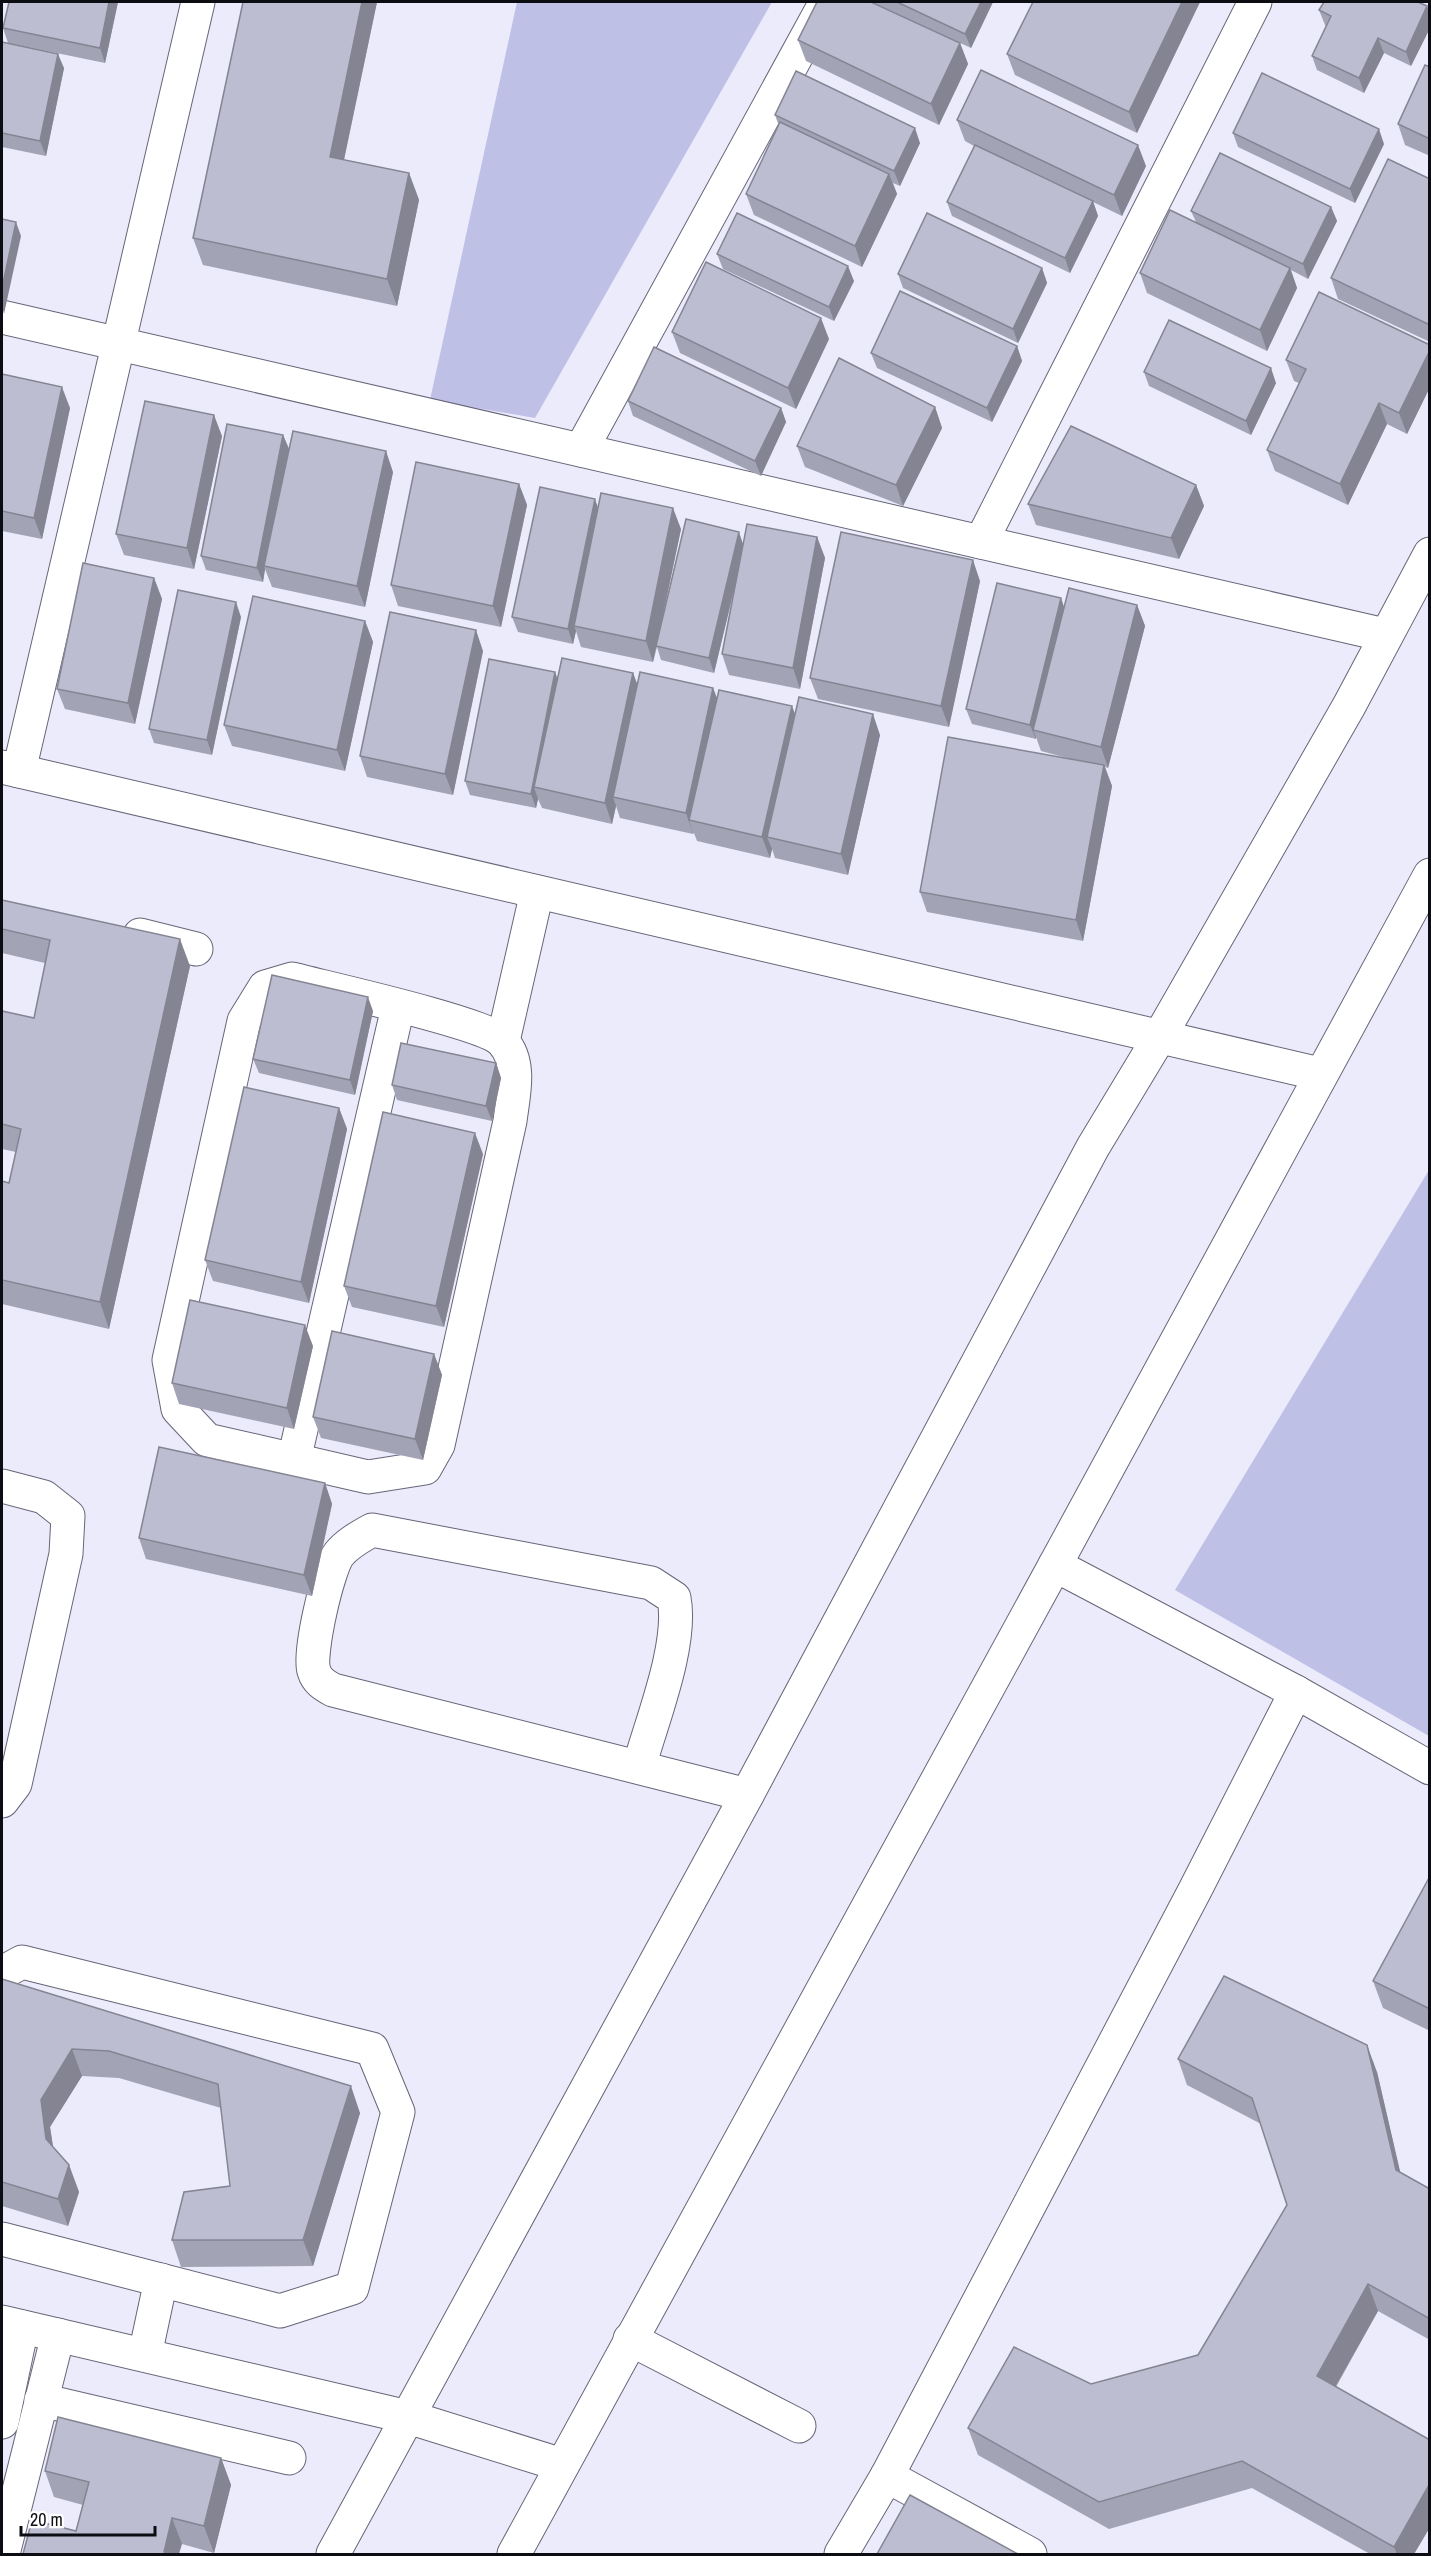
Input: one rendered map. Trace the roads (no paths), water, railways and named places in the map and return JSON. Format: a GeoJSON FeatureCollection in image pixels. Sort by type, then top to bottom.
{"type":"FeatureCollection","features":[{"type":"Feature","properties":{"kind":"street"},"geometry":{"type":"LineString","coordinates":[[198,2],[119,344],[10,769],[1320,1074]]}},
{"type":"Feature","properties":{"kind":"street"},"geometry":{"type":"LineString","coordinates":[[581,450],[826,2]]}},
{"type":"Feature","properties":{"kind":"street"},"geometry":{"type":"LineString","coordinates":[[981,542],[1255,2]]}},
{"type":"Feature","properties":{"kind":"street"},"geometry":{"type":"LineString","coordinates":[[2,317],[1385,634]]}},
{"type":"Feature","properties":{"kind":"street"},"geometry":{"type":"LineString","coordinates":[[333,2554],[747,1794],[1093,1147],[1160,1036],[1349,706],[1385,634],[1430,554]]}},
{"type":"Feature","properties":{"kind":"street"},"geometry":{"type":"LineString","coordinates":[[514,2554],[1430,875]]}},
{"type":"Feature","properties":{"kind":"street"},"geometry":{"type":"LineString","coordinates":[[503,1041],[468,1024],[292,980],[265,987],[244,1021],[170,1360],[178,1409],[207,1440],[368,1477],[425,1468],[438,1445],[510,1121],[515,1068],[503,1041],[537,892]]}},
{"type":"Feature","properties":{"kind":"street"},"geometry":{"type":"LineString","coordinates":[[116,929],[196,949]]}},
{"type":"Feature","properties":{"kind":"street"},"geometry":{"type":"LineString","coordinates":[[294,1460],[398,1007]]}},
{"type":"Feature","properties":{"kind":"street"},"geometry":{"type":"LineString","coordinates":[[2,1486],[44,1497],[68,1516],[66,1554],[15,1784],[2,1801]]}},
{"type":"Feature","properties":{"kind":"street"},"geometry":{"type":"LineString","coordinates":[[639,1767],[669,1663],[677,1615],[674,1598],[651,1583],[372,1530],[349,1543],[337,1557],[313,1646],[313,1669],[319,1681],[324,1685],[333,1690],[639,1767],[747,1794]]}},
{"type":"Feature","properties":{"kind":"street"},"geometry":{"type":"LineString","coordinates":[[1055,1565],[1296,1692],[1430,1768]]}},
{"type":"Feature","properties":{"kind":"street"},"geometry":{"type":"LineString","coordinates":[[841,2554],[887,2476],[1196,1890],[1296,1692]]}},
{"type":"Feature","properties":{"kind":"street"},"geometry":{"type":"LineString","coordinates":[[2,1973],[22,1962],[372,2049],[398,2112],[352,2288],[279,2311],[2,2239]]}},
{"type":"Feature","properties":{"kind":"street"},"geometry":{"type":"LineString","coordinates":[[145,2355],[161,2280]]}},
{"type":"Feature","properties":{"kind":"street"},"geometry":{"type":"LineString","coordinates":[[3,2406],[12,2324],[408,2417],[562,2465]]}},
{"type":"Feature","properties":{"kind":"street"},"geometry":{"type":"LineString","coordinates":[[3,2554],[58,2335]]}},
{"type":"Feature","properties":{"kind":"street"},"geometry":{"type":"LineString","coordinates":[[630,2339],[799,2426]]}},
{"type":"Feature","properties":{"kind":"street"},"geometry":{"type":"LineString","coordinates":[[41,2400],[289,2458]]}},
{"type":"Feature","properties":{"kind":"street"},"geometry":{"type":"LineString","coordinates":[[887,2476],[1030,2554]]}}]}
